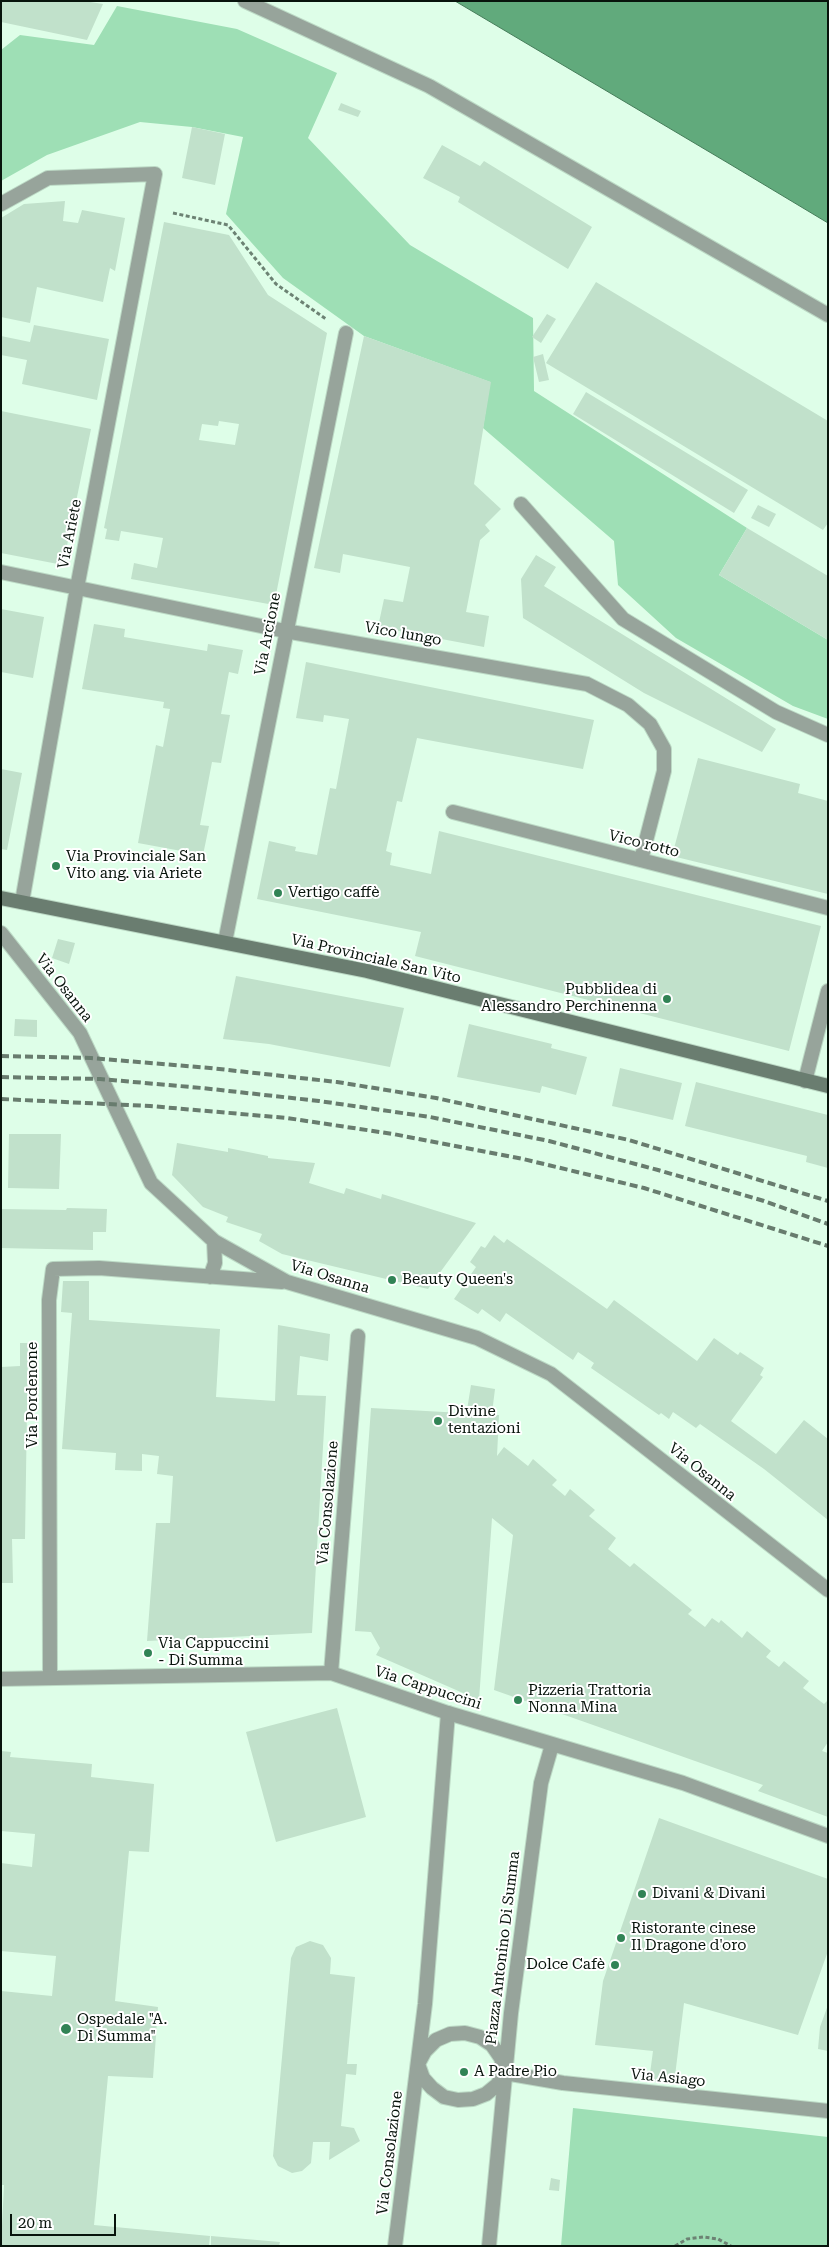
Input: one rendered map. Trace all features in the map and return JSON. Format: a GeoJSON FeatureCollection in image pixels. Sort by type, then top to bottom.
{"type":"FeatureCollection","features":[{"type":"Feature","properties":{"kind":"main road","name":"Via Provinciale San Vito"},"geometry":{"type":"LineString","coordinates":[[1,898],[367,971],[828,1086]]}},
{"type":"Feature","properties":{"kind":"street"},"geometry":{"type":"LineString","coordinates":[[245,1],[429,86],[828,315]]}},
{"type":"Feature","properties":{"kind":"street","name":"Via Ariete"},"geometry":{"type":"LineString","coordinates":[[1,204],[48,178],[155,174],[77,588],[22,902]]}},
{"type":"Feature","properties":{"kind":"street","name":"Via Arcione"},"geometry":{"type":"LineString","coordinates":[[225,942],[285,631],[346,333]]}},
{"type":"Feature","properties":{"kind":"street"},"geometry":{"type":"LineString","coordinates":[[521,504],[623,619],[776,712],[828,735]]}},
{"type":"Feature","properties":{"kind":"street","name":"Vico lungo"},"geometry":{"type":"LineString","coordinates":[[1,572],[285,631],[587,684],[628,704],[650,724],[664,749],[664,771],[641,860]]}},
{"type":"Feature","properties":{"kind":"street","name":"Vico rotto"},"geometry":{"type":"LineString","coordinates":[[453,812],[828,908]]}},
{"type":"Feature","properties":{"kind":"street","name":"Via Osanna"},"geometry":{"type":"LineString","coordinates":[[1,933],[80,1033],[151,1183],[214,1241],[287,1282],[477,1338],[551,1374],[828,1590]]}},
{"type":"Feature","properties":{"kind":"street"},"geometry":{"type":"LineString","coordinates":[[806,1081],[828,991]]}},
{"type":"Feature","properties":{"kind":"street"},"geometry":{"type":"LineString","coordinates":[[210,1277],[215,1263],[214,1241]]}},
{"type":"Feature","properties":{"kind":"street","name":"Via Pordenone"},"geometry":{"type":"LineString","coordinates":[[50,1678],[49,1300],[53,1269],[99,1268],[287,1282]]}},
{"type":"Feature","properties":{"kind":"street","name":"Via Consolazione"},"geometry":{"type":"LineString","coordinates":[[331,1673],[358,1336]]}},
{"type":"Feature","properties":{"kind":"street","name":"Via Cappuccini"},"geometry":{"type":"LineString","coordinates":[[1,1679],[331,1673],[448,1713],[683,1783],[828,1836]]}},
{"type":"Feature","properties":{"kind":"street"},"geometry":{"type":"LineString","coordinates":[[418,2064],[425,2051],[436,2040],[450,2034],[465,2033],[480,2037],[492,2045],[501,2058],[504,2073],[497,2085],[486,2094],[473,2100],[458,2100],[444,2096],[432,2088],[423,2078],[418,2064],[448,1713]]}},
{"type":"Feature","properties":{"kind":"street","name":"Piazza Antonino Di Summa"},"geometry":{"type":"LineString","coordinates":[[489,2246],[504,2073],[541,1782],[552,1745]]}},
{"type":"Feature","properties":{"kind":"street","name":"Via Consolazione"},"geometry":{"type":"LineString","coordinates":[[395,2246],[418,2064]]}},
{"type":"Feature","properties":{"kind":"street","name":"Via Asiago"},"geometry":{"type":"LineString","coordinates":[[504,2073],[562,2083],[828,2111]]}},
{"type":"Feature","properties":{"kind":"path"},"geometry":{"type":"LineString","coordinates":[[148,207],[228,225],[276,284],[346,333]]}},
{"type":"Feature","properties":{"kind":"path"},"geometry":{"type":"LineString","coordinates":[[676,2246],[687,2239],[703,2237],[718,2239],[731,2246]]}},
{"type":"Feature","properties":{"kind":"shaded area"},"geometry":{"type":"Polygon","coordinates":[[[455,1],[828,1],[828,223],[728,163],[455,1]]]}},
{"type":"Feature","properties":{"kind":"shaded area"},"geometry":{"type":"Polygon","coordinates":[[[117,6],[237,29],[337,73],[308,138],[410,245],[533,318],[534,391],[747,528],[719,575],[828,640],[828,719],[793,706],[676,638],[618,585],[614,541],[483,428],[490,382],[364,336],[283,278],[226,214],[243,137],[192,127],[140,122],[47,155],[1,181],[1,50],[20,35],[94,45],[117,6]]]}},
{"type":"Feature","properties":{"kind":"shaded area"},"geometry":{"type":"Polygon","coordinates":[[[573,2108],[828,2137],[828,2246],[561,2246],[573,2108]]]}},
{"type":"Feature","properties":{"kind":"building"},"geometry":{"type":"Polygon","coordinates":[[[1,1],[84,1],[103,4],[87,40],[1,22],[1,1]]]}},
{"type":"Feature","properties":{"kind":"building"},"geometry":{"type":"Polygon","coordinates":[[[341,103],[361,111],[358,117],[338,110],[341,103]]]}},
{"type":"Feature","properties":{"kind":"building"},"geometry":{"type":"Polygon","coordinates":[[[192,127],[225,134],[215,185],[182,178],[192,127]]]}},
{"type":"Feature","properties":{"kind":"building"},"geometry":{"type":"Polygon","coordinates":[[[442,145],[480,166],[484,161],[592,227],[568,269],[458,202],[460,197],[423,178],[442,145]]]}},
{"type":"Feature","properties":{"kind":"building"},"geometry":{"type":"Polygon","coordinates":[[[65,201],[63,221],[78,223],[82,210],[125,218],[115,271],[110,268],[103,302],[37,287],[30,323],[1,317],[1,218],[24,204],[65,201]]]}},
{"type":"Feature","properties":{"kind":"building"},"geometry":{"type":"Polygon","coordinates":[[[164,222],[229,235],[268,295],[327,333],[274,605],[131,579],[134,563],[157,568],[163,538],[121,531],[119,541],[105,539],[107,529],[104,528],[164,222]],[[219,421],[218,426],[202,424],[199,440],[235,445],[239,424],[219,421]]]}},
{"type":"Feature","properties":{"kind":"building"},"geometry":{"type":"Polygon","coordinates":[[[596,282],[828,421],[828,523],[823,530],[546,363],[596,282]]]}},
{"type":"Feature","properties":{"kind":"building"},"geometry":{"type":"Polygon","coordinates":[[[547,314],[556,319],[541,343],[532,337],[547,314]]]}},
{"type":"Feature","properties":{"kind":"building"},"geometry":{"type":"Polygon","coordinates":[[[34,325],[109,339],[97,400],[22,384],[27,360],[1,355],[1,336],[30,342],[34,325]]]}},
{"type":"Feature","properties":{"kind":"building"},"geometry":{"type":"Polygon","coordinates":[[[364,336],[491,382],[474,484],[501,509],[485,525],[490,531],[480,540],[466,612],[489,616],[484,647],[378,627],[384,599],[403,602],[410,567],[343,554],[340,573],[314,568],[364,336]]]}},
{"type":"Feature","properties":{"kind":"building"},"geometry":{"type":"Polygon","coordinates":[[[543,354],[549,380],[539,382],[533,357],[543,354]]]}},
{"type":"Feature","properties":{"kind":"building"},"geometry":{"type":"Polygon","coordinates":[[[586,392],[748,490],[734,513],[573,414],[586,392]]]}},
{"type":"Feature","properties":{"kind":"building"},"geometry":{"type":"Polygon","coordinates":[[[1,411],[91,429],[63,565],[1,553],[1,411]]]}},
{"type":"Feature","properties":{"kind":"building"},"geometry":{"type":"Polygon","coordinates":[[[758,505],[776,514],[769,527],[751,518],[758,505]]]}},
{"type":"Feature","properties":{"kind":"building"},"geometry":{"type":"Polygon","coordinates":[[[747,528],[828,576],[828,640],[719,575],[747,528]]]}},
{"type":"Feature","properties":{"kind":"building"},"geometry":{"type":"Polygon","coordinates":[[[536,555],[556,567],[544,586],[776,729],[762,752],[644,693],[523,618],[521,579],[536,555]]]}},
{"type":"Feature","properties":{"kind":"building"},"geometry":{"type":"Polygon","coordinates":[[[1,609],[44,617],[33,678],[1,672],[1,609]]]}},
{"type":"Feature","properties":{"kind":"building"},"geometry":{"type":"Polygon","coordinates":[[[94,624],[125,629],[124,637],[207,651],[208,644],[243,650],[238,674],[229,672],[221,714],[230,715],[221,763],[212,762],[200,825],[209,826],[203,855],[138,843],[156,745],[163,747],[170,709],[163,708],[164,702],[82,689],[94,624]]]}},
{"type":"Feature","properties":{"kind":"building"},"geometry":{"type":"Polygon","coordinates":[[[306,662],[594,720],[583,769],[417,738],[402,802],[397,801],[386,851],[392,853],[390,865],[431,874],[439,831],[821,926],[789,1051],[415,956],[421,932],[257,899],[269,841],[296,847],[295,851],[317,855],[330,788],[336,789],[349,719],[324,715],[323,722],[296,718],[306,662]]]}},
{"type":"Feature","properties":{"kind":"building"},"geometry":{"type":"Polygon","coordinates":[[[698,758],[800,784],[798,793],[828,801],[828,894],[672,856],[698,758]]]}},
{"type":"Feature","properties":{"kind":"building"},"geometry":{"type":"Polygon","coordinates":[[[1,769],[22,773],[7,850],[1,849],[1,769]]]}},
{"type":"Feature","properties":{"kind":"building"},"geometry":{"type":"Polygon","coordinates":[[[58,939],[75,943],[69,964],[52,958],[58,939]]]}},
{"type":"Feature","properties":{"kind":"building"},"geometry":{"type":"Polygon","coordinates":[[[236,976],[404,1008],[390,1067],[269,1044],[223,1039],[236,976]]]}},
{"type":"Feature","properties":{"kind":"building"},"geometry":{"type":"Polygon","coordinates":[[[15,1019],[37,1020],[37,1037],[14,1036],[15,1019]]]}},
{"type":"Feature","properties":{"kind":"building"},"geometry":{"type":"Polygon","coordinates":[[[469,1024],[552,1044],[551,1048],[587,1057],[576,1095],[542,1086],[540,1093],[457,1077],[469,1024]]]}},
{"type":"Feature","properties":{"kind":"building"},"geometry":{"type":"Polygon","coordinates":[[[620,1068],[682,1083],[673,1120],[612,1106],[620,1068]]]}},
{"type":"Feature","properties":{"kind":"building"},"geometry":{"type":"Polygon","coordinates":[[[696,1082],[828,1115],[828,1168],[806,1162],[807,1156],[685,1126],[696,1082]]]}},
{"type":"Feature","properties":{"kind":"building"},"geometry":{"type":"Polygon","coordinates":[[[9,1134],[61,1134],[59,1189],[8,1188],[9,1134]]]}},
{"type":"Feature","properties":{"kind":"building"},"geometry":{"type":"Polygon","coordinates":[[[177,1143],[228,1152],[228,1148],[268,1156],[268,1158],[315,1163],[309,1183],[344,1194],[346,1188],[381,1199],[382,1194],[476,1223],[428,1289],[282,1254],[259,1241],[262,1234],[226,1222],[228,1217],[203,1207],[172,1175],[177,1143]]]}},
{"type":"Feature","properties":{"kind":"building"},"geometry":{"type":"Polygon","coordinates":[[[67,1208],[107,1209],[106,1232],[93,1232],[93,1250],[1,1248],[1,1209],[66,1210],[67,1208]]]}},
{"type":"Feature","properties":{"kind":"building"},"geometry":{"type":"Polygon","coordinates":[[[494,1235],[504,1243],[507,1239],[607,1309],[614,1300],[697,1361],[714,1338],[738,1355],[740,1352],[764,1368],[760,1375],[763,1377],[731,1421],[776,1454],[804,1420],[828,1439],[828,1520],[764,1469],[700,1424],[696,1428],[673,1412],[669,1419],[661,1413],[659,1415],[591,1368],[594,1363],[578,1352],[573,1360],[506,1313],[500,1322],[482,1309],[478,1314],[454,1299],[476,1267],[470,1262],[481,1246],[485,1248],[494,1235]]]}},
{"type":"Feature","properties":{"kind":"building"},"geometry":{"type":"Polygon","coordinates":[[[63,1281],[89,1281],[89,1320],[220,1329],[216,1397],[275,1401],[278,1325],[330,1334],[328,1361],[300,1356],[297,1395],[326,1396],[312,1633],[147,1641],[156,1523],[170,1523],[173,1476],[157,1474],[159,1456],[142,1454],[142,1471],[115,1470],[116,1453],[62,1449],[72,1313],[61,1312],[63,1281]]]}},
{"type":"Feature","properties":{"kind":"building"},"geometry":{"type":"Polygon","coordinates":[[[20,1343],[28,1343],[25,1539],[12,1539],[13,1583],[1,1583],[1,1367],[20,1366],[20,1343]]]}},
{"type":"Feature","properties":{"kind":"building"},"geometry":{"type":"Polygon","coordinates":[[[471,1385],[495,1389],[492,1413],[467,1410],[471,1385]]]}},
{"type":"Feature","properties":{"kind":"building"},"geometry":{"type":"Polygon","coordinates":[[[371,1408],[499,1415],[497,1456],[504,1447],[528,1466],[533,1459],[557,1480],[552,1485],[565,1496],[570,1489],[595,1510],[589,1516],[616,1538],[608,1549],[630,1567],[634,1563],[692,1610],[688,1614],[705,1627],[712,1618],[719,1623],[721,1620],[742,1638],[747,1631],[771,1651],[766,1657],[779,1667],[784,1661],[809,1681],[803,1688],[824,1704],[828,1700],[828,1742],[822,1751],[828,1753],[828,1817],[758,1791],[763,1785],[494,1690],[513,1535],[492,1518],[479,1700],[376,1655],[380,1648],[371,1632],[355,1631],[371,1408]]]}},
{"type":"Feature","properties":{"kind":"building"},"geometry":{"type":"Polygon","coordinates":[[[337,1708],[366,1817],[276,1842],[246,1732],[337,1708]]]}},
{"type":"Feature","properties":{"kind":"building"},"geometry":{"type":"Polygon","coordinates":[[[1,1751],[11,1752],[10,1757],[92,1764],[91,1777],[154,1784],[149,1852],[129,1851],[115,2001],[158,2007],[153,2078],[108,2076],[94,2225],[210,2236],[209,2246],[1,2246],[4,2185],[1,2185],[1,1991],[52,1996],[56,1956],[1,1951],[1,1863],[32,1867],[35,1834],[1,1831],[1,1751]]]}},
{"type":"Feature","properties":{"kind":"building"},"geometry":{"type":"Polygon","coordinates":[[[659,1818],[828,1879],[828,1951],[798,2035],[684,2003],[674,2084],[649,2081],[653,2051],[595,2045],[603,1981],[659,1818]]]}},
{"type":"Feature","properties":{"kind":"building"},"geometry":{"type":"Polygon","coordinates":[[[310,1941],[323,1945],[331,1958],[330,1974],[355,1977],[347,2064],[357,2064],[356,2075],[346,2074],[341,2126],[354,2128],[360,2141],[329,2160],[330,2142],[313,2142],[311,2163],[302,2171],[292,2173],[278,2166],[273,2156],[291,1958],[296,1947],[310,1941]]]}},
{"type":"Feature","properties":{"kind":"building"},"geometry":{"type":"Polygon","coordinates":[[[828,2005],[828,2051],[818,2049],[820,2027],[828,2005]]]}},
{"type":"Feature","properties":{"kind":"building"},"geometry":{"type":"Polygon","coordinates":[[[551,2178],[560,2180],[559,2191],[549,2190],[551,2178]]]}},
{"type":"Feature","properties":{"kind":"building"},"geometry":{"type":"Polygon","coordinates":[[[211,2236],[280,2242],[279,2246],[211,2246],[211,2236]]]}},
{"type":"Feature","properties":{"kind":"railway"},"geometry":{"type":"LineString","coordinates":[[1,1056],[91,1058],[210,1068],[337,1082],[436,1098],[629,1140],[828,1201]]}},
{"type":"Feature","properties":{"kind":"railway"},"geometry":{"type":"LineString","coordinates":[[1,1077],[100,1079],[202,1088],[319,1101],[430,1117],[549,1141],[658,1170],[764,1201],[828,1224]]}},
{"type":"Feature","properties":{"kind":"railway"},"geometry":{"type":"LineString","coordinates":[[1,1099],[150,1106],[287,1118],[393,1134],[523,1159],[644,1188],[828,1246]]}},
{"type":"Feature","properties":{"kind":"place","name":"Via Provinciale San Vito ang. via Ariete"},"geometry":{"type":"Point","coordinates":[56,866]}},
{"type":"Feature","properties":{"kind":"place","name":"Vertigo caffè"},"geometry":{"type":"Point","coordinates":[278,893]}},
{"type":"Feature","properties":{"kind":"place","name":"Pubblidea di Alessandro Perchinenna"},"geometry":{"type":"Point","coordinates":[667,999]}},
{"type":"Feature","properties":{"kind":"place","name":"Beauty Queen's"},"geometry":{"type":"Point","coordinates":[392,1280]}},
{"type":"Feature","properties":{"kind":"place","name":"Divine tentazioni"},"geometry":{"type":"Point","coordinates":[438,1421]}},
{"type":"Feature","properties":{"kind":"place","name":"Via Cappuccini - Di Summa"},"geometry":{"type":"Point","coordinates":[148,1653]}},
{"type":"Feature","properties":{"kind":"place","name":"Pizzeria Trattoria Nonna Mina"},"geometry":{"type":"Point","coordinates":[518,1700]}},
{"type":"Feature","properties":{"kind":"place","name":"Divani & Divani"},"geometry":{"type":"Point","coordinates":[642,1894]}},
{"type":"Feature","properties":{"kind":"place","name":"Ristorante cinese Il Dragone d'oro"},"geometry":{"type":"Point","coordinates":[621,1938]}},
{"type":"Feature","properties":{"kind":"place","name":"Dolce Cafè"},"geometry":{"type":"Point","coordinates":[615,1965]}},
{"type":"Feature","properties":{"kind":"place","name":"Ospedale \"A. Di Summa\""},"geometry":{"type":"Point","coordinates":[66,2029]}},
{"type":"Feature","properties":{"kind":"place","name":"A Padre Pio"},"geometry":{"type":"Point","coordinates":[464,2072]}}]}
